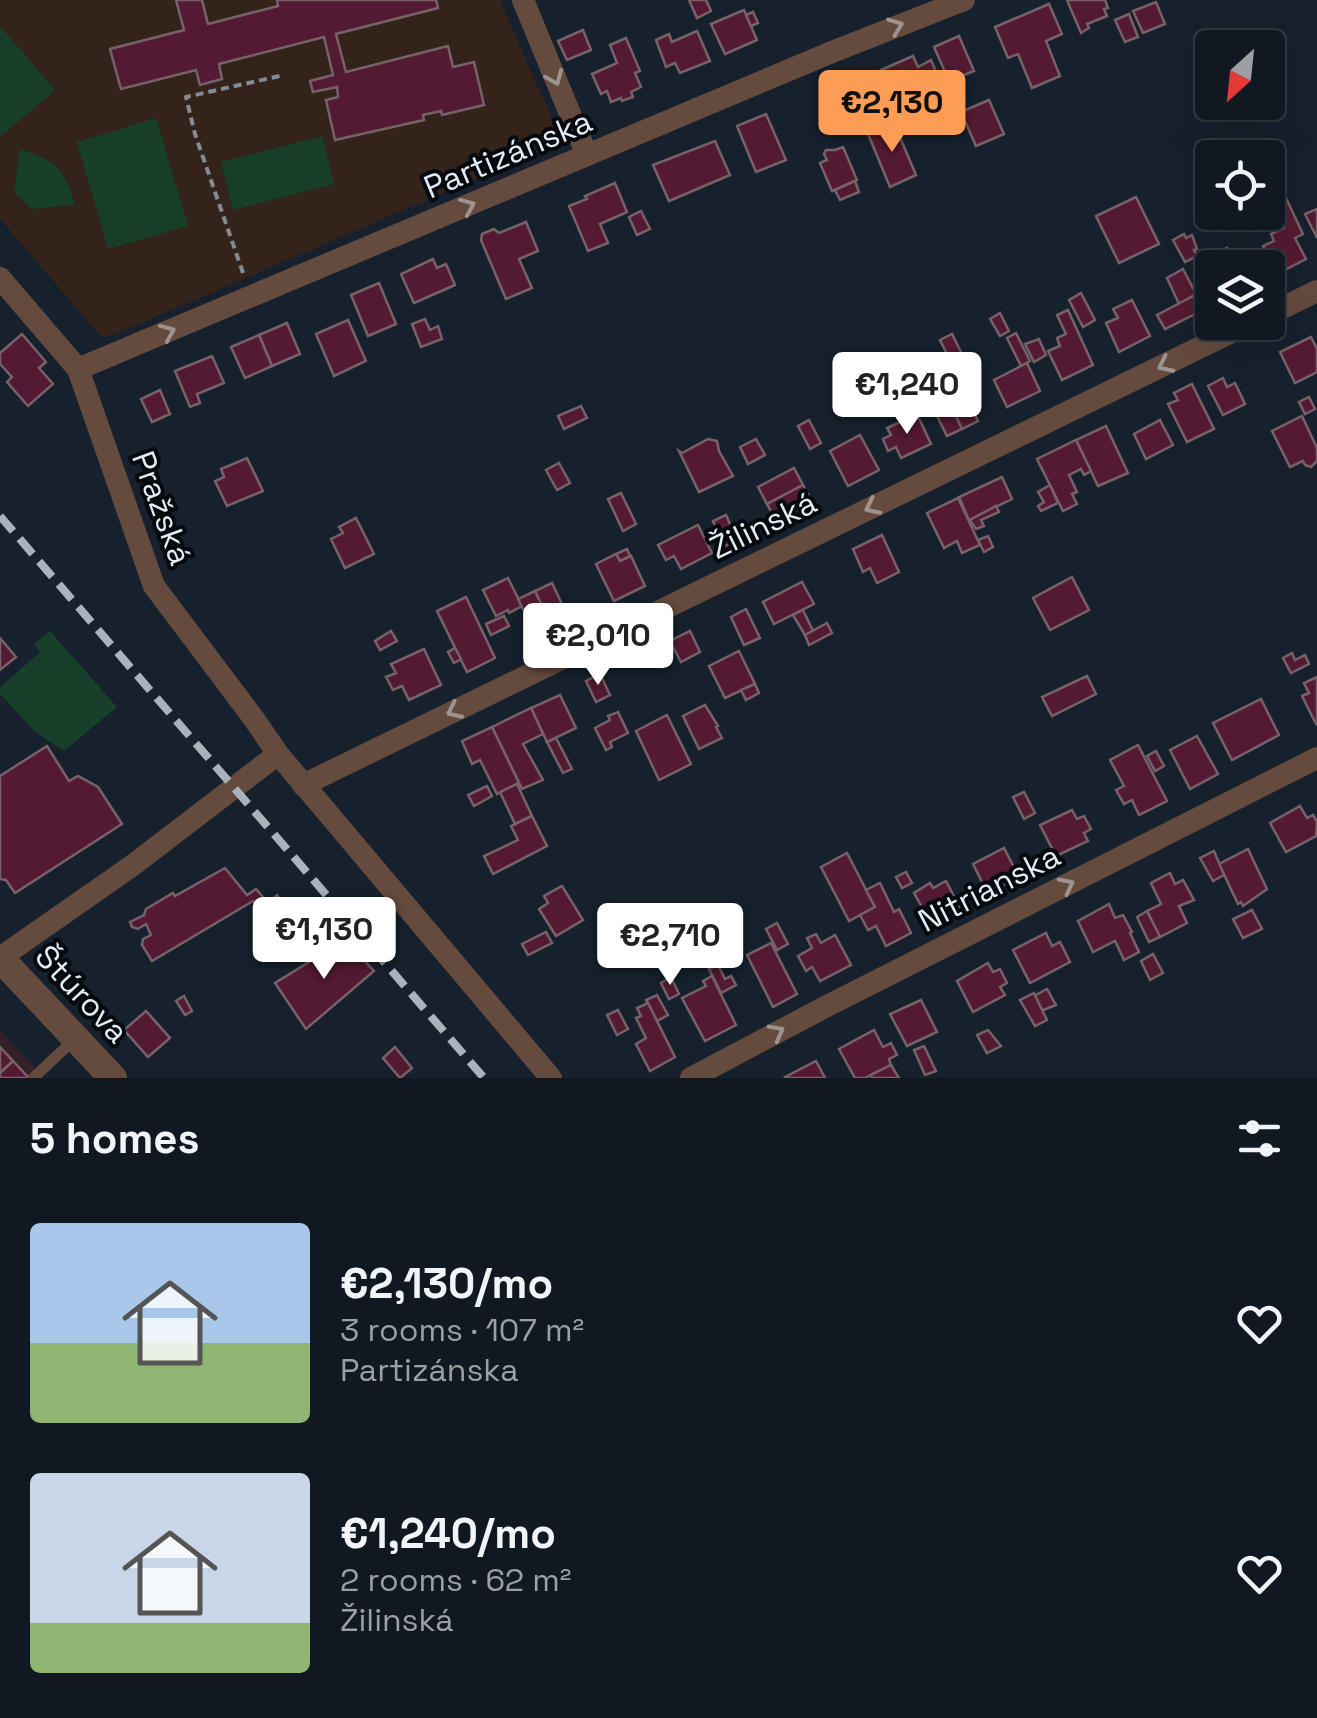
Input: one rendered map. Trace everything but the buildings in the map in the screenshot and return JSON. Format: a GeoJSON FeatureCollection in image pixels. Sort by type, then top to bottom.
{"type":"FeatureCollection","features":[{"type":"Feature","properties":{"kind":"street"},"geometry":{"type":"LineString","coordinates":[[523,0],[588,156]]}},
{"type":"Feature","properties":{"kind":"street","name":"Partizánska"},"geometry":{"type":"LineString","coordinates":[[78,369],[964,0]]}},
{"type":"Feature","properties":{"kind":"street","name":"Pražská"},"geometry":{"type":"LineString","coordinates":[[0,278],[78,369],[154,586],[302,786],[551,1078]]}},
{"type":"Feature","properties":{"kind":"street"},"geometry":{"type":"LineString","coordinates":[[1285,307],[1317,291]]}},
{"type":"Feature","properties":{"kind":"street","name":"Žilinská"},"geometry":{"type":"LineString","coordinates":[[302,786],[1215,340]]}},
{"type":"Feature","properties":{"kind":"street"},"geometry":{"type":"LineString","coordinates":[[0,958],[133,865],[278,754]]}},
{"type":"Feature","properties":{"kind":"street","name":"Nitrianska"},"geometry":{"type":"LineString","coordinates":[[691,1078],[1317,758]]}},
{"type":"Feature","properties":{"kind":"street","name":"Štúrova"},"geometry":{"type":"LineString","coordinates":[[0,958],[108,1076]]}},
{"type":"Feature","properties":{"kind":"lane"},"geometry":{"type":"LineString","coordinates":[[33,1078],[76,1038]]}},
{"type":"Feature","properties":{"kind":"path"},"geometry":{"type":"LineString","coordinates":[[245,278],[186,97],[284,75]]}},
{"type":"Feature","properties":{"kind":"shaded area"},"geometry":{"type":"Polygon","coordinates":[[[0,0],[500,0],[562,142],[104,337],[0,219],[0,0]]]}},
{"type":"Feature","properties":{"kind":"shaded area"},"geometry":{"type":"Polygon","coordinates":[[[0,1030],[45,1078],[0,1078],[0,1030]]]}},
{"type":"Feature","properties":{"kind":"green space"},"geometry":{"type":"Polygon","coordinates":[[[0,26],[55,90],[0,137],[0,26]]]}},
{"type":"Feature","properties":{"kind":"green space"},"geometry":{"type":"Polygon","coordinates":[[[156,118],[188,226],[108,249],[77,142],[156,118]]]}},
{"type":"Feature","properties":{"kind":"green space"},"geometry":{"type":"Polygon","coordinates":[[[322,136],[334,184],[233,210],[221,162],[322,136]]]}},
{"type":"Feature","properties":{"kind":"green space"},"geometry":{"type":"Polygon","coordinates":[[[20,149],[57,167],[75,205],[32,209],[14,192],[20,149]]]}},
{"type":"Feature","properties":{"kind":"green space"},"geometry":{"type":"Polygon","coordinates":[[[50,631],[117,707],[64,751],[35,732],[0,694],[0,687],[40,652],[34,644],[50,631]]]}},
{"type":"Feature","properties":{"kind":"railway"},"geometry":{"type":"LineString","coordinates":[[0,516],[484,1078]]}}]}
